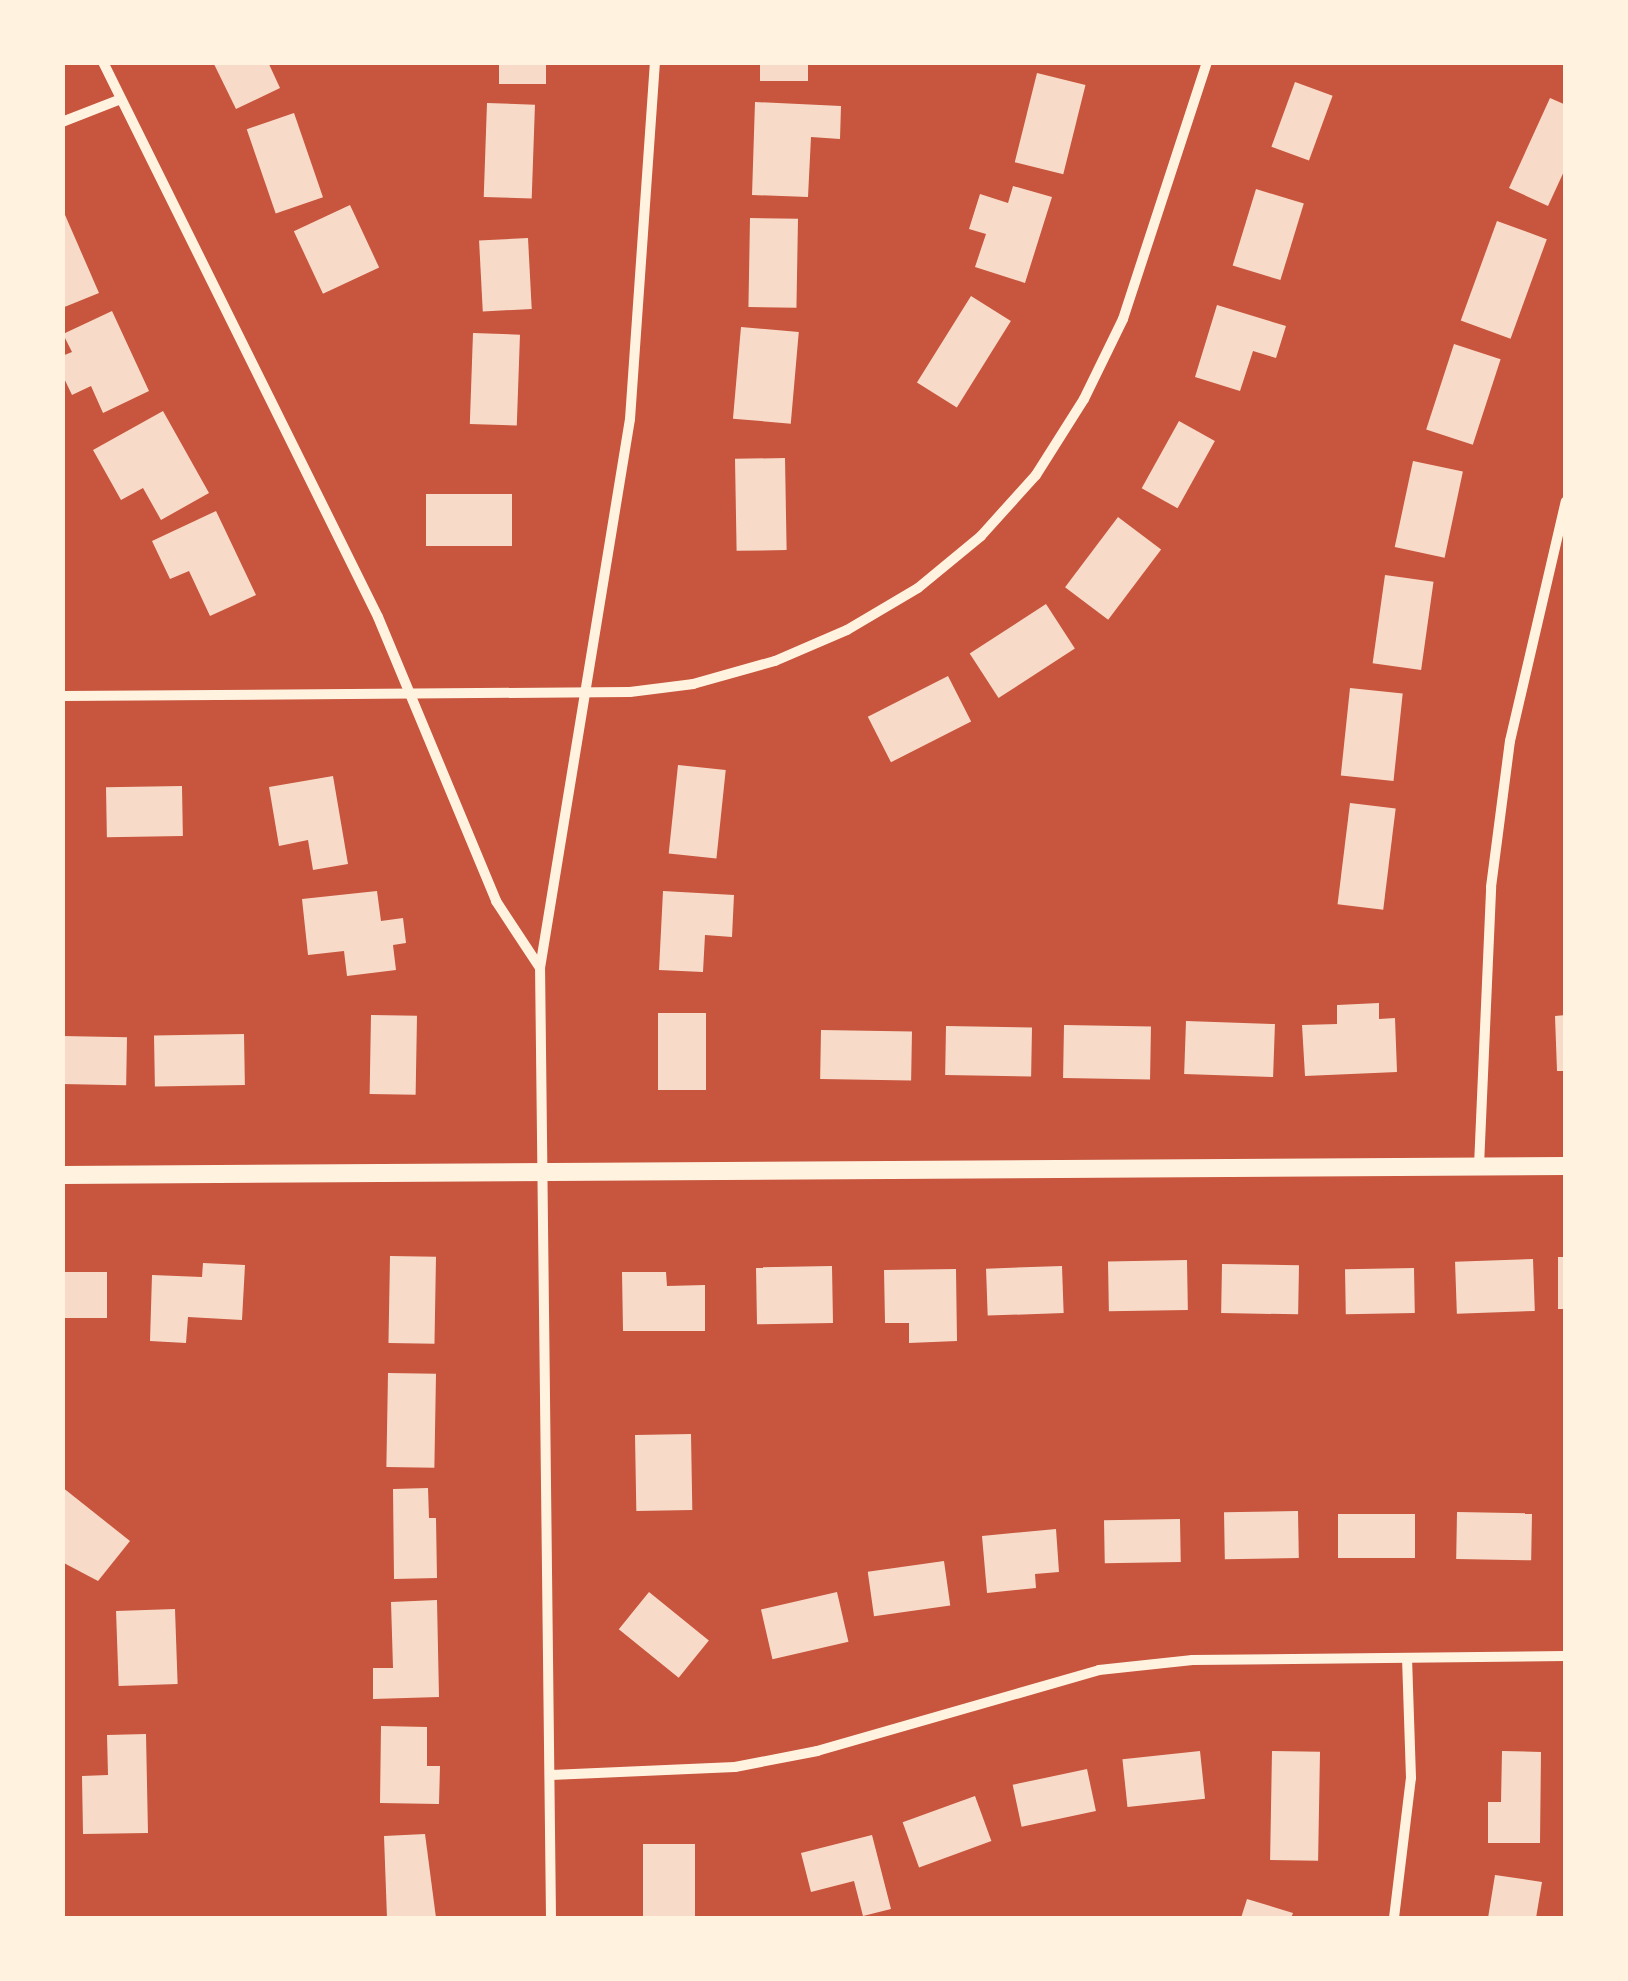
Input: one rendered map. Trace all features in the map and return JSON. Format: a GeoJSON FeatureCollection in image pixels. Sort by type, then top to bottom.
{"type":"FeatureCollection","features":[{"type":"Feature","properties":{"kind":"street"},"geometry":{"type":"LineString","coordinates":[[104,62],[412,694],[496,901],[540,968]]}},
{"type":"Feature","properties":{"kind":"street"},"geometry":{"type":"LineString","coordinates":[[552,1918],[546,1172],[540,968],[630,420],[655,62]]}},
{"type":"Feature","properties":{"kind":"street"},"geometry":{"type":"LineString","coordinates":[[62,696],[588,692],[693,684],[774,661],[848,630],[918,588],[982,536],[1036,474],[1084,400],[1123,318],[1207,62]]}},
{"type":"Feature","properties":{"kind":"street"},"geometry":{"type":"LineString","coordinates":[[62,122],[121,100]]}},
{"type":"Feature","properties":{"kind":"street"},"geometry":{"type":"LineString","coordinates":[[1479,1166],[1491,887],[1505,777],[1566,501]]}},
{"type":"Feature","properties":{"kind":"street"},"geometry":{"type":"LineString","coordinates":[[62,1175],[1566,1166]]}},
{"type":"Feature","properties":{"kind":"street"},"geometry":{"type":"LineString","coordinates":[[551,1774],[735,1767],[817,1750],[1098,1670],[1192,1660],[1566,1656]]}},
{"type":"Feature","properties":{"kind":"street"},"geometry":{"type":"LineString","coordinates":[[1394,1918],[1411,1778],[1408,1658]]}},
{"type":"Feature","properties":{"kind":"building"},"geometry":{"type":"Polygon","coordinates":[[[213,62],[268,62],[280,88],[236,109],[213,62]]]}},
{"type":"Feature","properties":{"kind":"building"},"geometry":{"type":"Polygon","coordinates":[[[499,62],[546,62],[546,84],[499,84],[499,62]]]}},
{"type":"Feature","properties":{"kind":"building"},"geometry":{"type":"Polygon","coordinates":[[[760,62],[808,62],[808,81],[760,81],[760,62]]]}},
{"type":"Feature","properties":{"kind":"building"},"geometry":{"type":"Polygon","coordinates":[[[1037,73],[1086,85],[1063,174],[1015,162],[1037,73]]]}},
{"type":"Feature","properties":{"kind":"building"},"geometry":{"type":"Polygon","coordinates":[[[1295,82],[1333,96],[1309,161],[1271,147],[1295,82]]]}},
{"type":"Feature","properties":{"kind":"building"},"geometry":{"type":"Polygon","coordinates":[[[1550,98],[1566,105],[1566,167],[1548,206],[1509,188],[1550,98]]]}},
{"type":"Feature","properties":{"kind":"building"},"geometry":{"type":"Polygon","coordinates":[[[755,102],[841,106],[840,139],[811,137],[808,197],[752,195],[755,102]]]}},
{"type":"Feature","properties":{"kind":"building"},"geometry":{"type":"Polygon","coordinates":[[[487,103],[535,105],[532,199],[484,197],[487,103]]]}},
{"type":"Feature","properties":{"kind":"building"},"geometry":{"type":"Polygon","coordinates":[[[294,113],[323,197],[276,213],[247,129],[294,113]]]}},
{"type":"Feature","properties":{"kind":"building"},"geometry":{"type":"Polygon","coordinates":[[[1013,186],[1052,197],[1025,283],[975,267],[986,234],[969,229],[980,194],[1008,203],[1013,186]]]}},
{"type":"Feature","properties":{"kind":"building"},"geometry":{"type":"Polygon","coordinates":[[[1256,189],[1304,204],[1280,280],[1233,266],[1256,189]]]}},
{"type":"Feature","properties":{"kind":"building"},"geometry":{"type":"Polygon","coordinates":[[[350,205],[379,268],[323,294],[294,231],[350,205]]]}},
{"type":"Feature","properties":{"kind":"building"},"geometry":{"type":"Polygon","coordinates":[[[62,208],[99,293],[62,308],[62,208]]]}},
{"type":"Feature","properties":{"kind":"building"},"geometry":{"type":"Polygon","coordinates":[[[750,218],[798,219],[796,308],[748,307],[750,218]]]}},
{"type":"Feature","properties":{"kind":"building"},"geometry":{"type":"Polygon","coordinates":[[[1497,221],[1547,239],[1511,339],[1461,321],[1497,221]]]}},
{"type":"Feature","properties":{"kind":"building"},"geometry":{"type":"Polygon","coordinates":[[[528,238],[532,309],[483,311],[479,241],[528,238]]]}},
{"type":"Feature","properties":{"kind":"building"},"geometry":{"type":"Polygon","coordinates":[[[971,296],[1011,321],[957,407],[917,383],[971,296]]]}},
{"type":"Feature","properties":{"kind":"building"},"geometry":{"type":"Polygon","coordinates":[[[1217,305],[1286,326],[1276,358],[1253,351],[1240,391],[1195,377],[1217,305]]]}},
{"type":"Feature","properties":{"kind":"building"},"geometry":{"type":"Polygon","coordinates":[[[112,311],[149,391],[103,413],[91,386],[72,395],[62,374],[62,356],[72,352],[63,334],[112,311]]]}},
{"type":"Feature","properties":{"kind":"building"},"geometry":{"type":"Polygon","coordinates":[[[741,327],[799,332],[791,424],[733,419],[741,327]]]}},
{"type":"Feature","properties":{"kind":"building"},"geometry":{"type":"Polygon","coordinates":[[[473,333],[520,335],[517,426],[470,424],[473,333]]]}},
{"type":"Feature","properties":{"kind":"building"},"geometry":{"type":"Polygon","coordinates":[[[1454,344],[1501,359],[1473,445],[1426,430],[1454,344]]]}},
{"type":"Feature","properties":{"kind":"building"},"geometry":{"type":"Polygon","coordinates":[[[163,411],[209,493],[161,520],[143,488],[121,500],[93,450],[163,411]]]}},
{"type":"Feature","properties":{"kind":"building"},"geometry":{"type":"Polygon","coordinates":[[[1179,421],[1215,441],[1178,508],[1142,488],[1179,421]]]}},
{"type":"Feature","properties":{"kind":"building"},"geometry":{"type":"Polygon","coordinates":[[[785,458],[787,550],[737,551],[735,459],[785,458]]]}},
{"type":"Feature","properties":{"kind":"building"},"geometry":{"type":"Polygon","coordinates":[[[1413,461],[1463,472],[1445,558],[1395,547],[1413,461]]]}},
{"type":"Feature","properties":{"kind":"building"},"geometry":{"type":"Polygon","coordinates":[[[426,494],[512,494],[512,546],[426,546],[426,494]]]}},
{"type":"Feature","properties":{"kind":"building"},"geometry":{"type":"Polygon","coordinates":[[[216,511],[256,595],[210,616],[189,571],[170,579],[152,541],[216,511]]]}},
{"type":"Feature","properties":{"kind":"building"},"geometry":{"type":"Polygon","coordinates":[[[1118,517],[1161,549],[1108,620],[1065,587],[1118,517]]]}},
{"type":"Feature","properties":{"kind":"building"},"geometry":{"type":"Polygon","coordinates":[[[1385,575],[1434,582],[1421,670],[1373,663],[1385,575]]]}},
{"type":"Feature","properties":{"kind":"building"},"geometry":{"type":"Polygon","coordinates":[[[1046,604],[1075,648],[999,698],[970,654],[1046,604]]]}},
{"type":"Feature","properties":{"kind":"building"},"geometry":{"type":"Polygon","coordinates":[[[948,676],[971,721],[891,762],[868,717],[948,676]]]}},
{"type":"Feature","properties":{"kind":"building"},"geometry":{"type":"Polygon","coordinates":[[[1350,688],[1403,694],[1394,781],[1341,776],[1350,688]]]}},
{"type":"Feature","properties":{"kind":"building"},"geometry":{"type":"Polygon","coordinates":[[[678,765],[726,770],[716,859],[669,854],[678,765]]]}},
{"type":"Feature","properties":{"kind":"building"},"geometry":{"type":"Polygon","coordinates":[[[333,776],[348,864],[313,870],[308,840],[279,846],[269,787],[333,776]]]}},
{"type":"Feature","properties":{"kind":"building"},"geometry":{"type":"Polygon","coordinates":[[[182,786],[183,836],[107,837],[106,787],[182,786]]]}},
{"type":"Feature","properties":{"kind":"building"},"geometry":{"type":"Polygon","coordinates":[[[1350,803],[1396,809],[1383,910],[1338,904],[1350,803]]]}},
{"type":"Feature","properties":{"kind":"building"},"geometry":{"type":"Polygon","coordinates":[[[377,891],[381,921],[403,918],[406,943],[393,945],[396,970],[347,976],[344,951],[308,955],[302,899],[377,891]]]}},
{"type":"Feature","properties":{"kind":"building"},"geometry":{"type":"Polygon","coordinates":[[[663,891],[734,895],[732,937],[705,935],[703,972],[659,970],[663,891]]]}},
{"type":"Feature","properties":{"kind":"building"},"geometry":{"type":"Polygon","coordinates":[[[1379,1003],[1379,1019],[1395,1018],[1397,1072],[1305,1076],[1302,1025],[1337,1024],[1337,1005],[1379,1003]]]}},
{"type":"Feature","properties":{"kind":"building"},"geometry":{"type":"Polygon","coordinates":[[[658,1013],[706,1013],[706,1090],[658,1090],[658,1013]]]}},
{"type":"Feature","properties":{"kind":"building"},"geometry":{"type":"Polygon","coordinates":[[[371,1015],[417,1016],[416,1095],[370,1094],[371,1015]]]}},
{"type":"Feature","properties":{"kind":"building"},"geometry":{"type":"Polygon","coordinates":[[[1566,1015],[1566,1071],[1557,1071],[1555,1016],[1566,1015]]]}},
{"type":"Feature","properties":{"kind":"building"},"geometry":{"type":"Polygon","coordinates":[[[1186,1021],[1275,1024],[1273,1077],[1184,1074],[1186,1021]]]}},
{"type":"Feature","properties":{"kind":"building"},"geometry":{"type":"Polygon","coordinates":[[[1064,1025],[1151,1027],[1150,1080],[1063,1078],[1064,1025]]]}},
{"type":"Feature","properties":{"kind":"building"},"geometry":{"type":"Polygon","coordinates":[[[946,1026],[1032,1028],[1031,1076],[945,1075],[946,1026]]]}},
{"type":"Feature","properties":{"kind":"building"},"geometry":{"type":"Polygon","coordinates":[[[821,1030],[912,1032],[911,1081],[820,1079],[821,1030]]]}},
{"type":"Feature","properties":{"kind":"building"},"geometry":{"type":"Polygon","coordinates":[[[244,1034],[245,1085],[155,1087],[154,1036],[244,1034]]]}},
{"type":"Feature","properties":{"kind":"building"},"geometry":{"type":"Polygon","coordinates":[[[62,1036],[127,1037],[126,1085],[62,1084],[62,1036]]]}},
{"type":"Feature","properties":{"kind":"building"},"geometry":{"type":"Polygon","coordinates":[[[390,1256],[436,1257],[434,1344],[388,1343],[390,1256]]]}},
{"type":"Feature","properties":{"kind":"building"},"geometry":{"type":"Polygon","coordinates":[[[1558,1257],[1566,1257],[1566,1309],[1558,1309],[1558,1257]]]}},
{"type":"Feature","properties":{"kind":"building"},"geometry":{"type":"Polygon","coordinates":[[[1533,1259],[1535,1311],[1457,1314],[1455,1262],[1533,1259]]]}},
{"type":"Feature","properties":{"kind":"building"},"geometry":{"type":"Polygon","coordinates":[[[1187,1260],[1188,1310],[1109,1311],[1108,1261],[1187,1260]]]}},
{"type":"Feature","properties":{"kind":"building"},"geometry":{"type":"Polygon","coordinates":[[[203,1263],[245,1265],[242,1320],[188,1317],[186,1343],[150,1341],[152,1275],[202,1277],[203,1263]]]}},
{"type":"Feature","properties":{"kind":"building"},"geometry":{"type":"Polygon","coordinates":[[[1222,1264],[1299,1265],[1298,1314],[1221,1313],[1222,1264]]]}},
{"type":"Feature","properties":{"kind":"building"},"geometry":{"type":"Polygon","coordinates":[[[832,1266],[833,1323],[757,1324],[756,1267],[832,1266]]]}},
{"type":"Feature","properties":{"kind":"building"},"geometry":{"type":"Polygon","coordinates":[[[1062,1266],[1064,1313],[988,1316],[986,1269],[1062,1266]]]}},
{"type":"Feature","properties":{"kind":"building"},"geometry":{"type":"Polygon","coordinates":[[[1414,1268],[1415,1313],[1346,1314],[1345,1269],[1414,1268]]]}},
{"type":"Feature","properties":{"kind":"building"},"geometry":{"type":"Polygon","coordinates":[[[956,1269],[957,1341],[909,1343],[909,1323],[885,1323],[884,1270],[956,1269]]]}},
{"type":"Feature","properties":{"kind":"building"},"geometry":{"type":"Polygon","coordinates":[[[62,1272],[107,1272],[107,1318],[62,1318],[62,1272]]]}},
{"type":"Feature","properties":{"kind":"building"},"geometry":{"type":"Polygon","coordinates":[[[622,1272],[666,1272],[667,1286],[705,1285],[705,1331],[623,1331],[622,1272]]]}},
{"type":"Feature","properties":{"kind":"building"},"geometry":{"type":"Polygon","coordinates":[[[388,1373],[436,1374],[434,1468],[386,1467],[388,1373]]]}},
{"type":"Feature","properties":{"kind":"building"},"geometry":{"type":"Polygon","coordinates":[[[691,1434],[692,1510],[636,1511],[635,1435],[691,1434]]]}},
{"type":"Feature","properties":{"kind":"building"},"geometry":{"type":"Polygon","coordinates":[[[62,1487],[130,1541],[98,1581],[62,1562],[62,1487]]]}},
{"type":"Feature","properties":{"kind":"building"},"geometry":{"type":"Polygon","coordinates":[[[428,1488],[429,1518],[436,1518],[437,1578],[394,1579],[393,1489],[428,1488]]]}},
{"type":"Feature","properties":{"kind":"building"},"geometry":{"type":"Polygon","coordinates":[[[1298,1511],[1299,1558],[1225,1559],[1224,1512],[1298,1511]]]}},
{"type":"Feature","properties":{"kind":"building"},"geometry":{"type":"Polygon","coordinates":[[[1457,1512],[1532,1513],[1531,1560],[1456,1559],[1457,1512]]]}},
{"type":"Feature","properties":{"kind":"building"},"geometry":{"type":"Polygon","coordinates":[[[1338,1514],[1415,1514],[1415,1558],[1338,1558],[1338,1514]]]}},
{"type":"Feature","properties":{"kind":"building"},"geometry":{"type":"Polygon","coordinates":[[[1180,1519],[1181,1562],[1105,1563],[1104,1520],[1180,1519]]]}},
{"type":"Feature","properties":{"kind":"building"},"geometry":{"type":"Polygon","coordinates":[[[1056,1529],[1059,1572],[1035,1574],[1036,1588],[987,1593],[982,1536],[1056,1529]]]}},
{"type":"Feature","properties":{"kind":"building"},"geometry":{"type":"Polygon","coordinates":[[[944,1561],[950,1606],[874,1616],[868,1572],[944,1561]]]}},
{"type":"Feature","properties":{"kind":"building"},"geometry":{"type":"Polygon","coordinates":[[[649,1592],[709,1640],[679,1678],[619,1629],[649,1592]]]}},
{"type":"Feature","properties":{"kind":"building"},"geometry":{"type":"Polygon","coordinates":[[[837,1592],[848,1642],[772,1659],[761,1610],[837,1592]]]}},
{"type":"Feature","properties":{"kind":"building"},"geometry":{"type":"Polygon","coordinates":[[[437,1600],[439,1697],[373,1699],[373,1668],[393,1668],[391,1602],[437,1600]]]}},
{"type":"Feature","properties":{"kind":"building"},"geometry":{"type":"Polygon","coordinates":[[[175,1609],[178,1684],[119,1686],[116,1611],[175,1609]]]}},
{"type":"Feature","properties":{"kind":"building"},"geometry":{"type":"Polygon","coordinates":[[[381,1726],[427,1727],[427,1766],[440,1766],[439,1804],[380,1803],[381,1726]]]}},
{"type":"Feature","properties":{"kind":"building"},"geometry":{"type":"Polygon","coordinates":[[[146,1734],[148,1833],[83,1834],[82,1776],[108,1775],[107,1735],[146,1734]]]}},
{"type":"Feature","properties":{"kind":"building"},"geometry":{"type":"Polygon","coordinates":[[[1200,1751],[1205,1799],[1127,1807],[1122,1759],[1200,1751]]]}},
{"type":"Feature","properties":{"kind":"building"},"geometry":{"type":"Polygon","coordinates":[[[1272,1751],[1320,1752],[1318,1861],[1270,1860],[1272,1751]]]}},
{"type":"Feature","properties":{"kind":"building"},"geometry":{"type":"Polygon","coordinates":[[[1502,1751],[1541,1752],[1540,1843],[1488,1843],[1488,1802],[1501,1802],[1502,1751]]]}},
{"type":"Feature","properties":{"kind":"building"},"geometry":{"type":"Polygon","coordinates":[[[1087,1769],[1096,1811],[1022,1827],[1013,1785],[1087,1769]]]}},
{"type":"Feature","properties":{"kind":"building"},"geometry":{"type":"Polygon","coordinates":[[[975,1796],[991,1841],[919,1867],[903,1822],[975,1796]]]}},
{"type":"Feature","properties":{"kind":"building"},"geometry":{"type":"Polygon","coordinates":[[[425,1834],[436,1918],[387,1918],[384,1836],[425,1834]]]}},
{"type":"Feature","properties":{"kind":"building"},"geometry":{"type":"Polygon","coordinates":[[[872,1835],[891,1909],[863,1916],[854,1881],[811,1892],[801,1853],[872,1835]]]}},
{"type":"Feature","properties":{"kind":"building"},"geometry":{"type":"Polygon","coordinates":[[[643,1844],[695,1844],[695,1918],[643,1918],[643,1844]]]}},
{"type":"Feature","properties":{"kind":"building"},"geometry":{"type":"Polygon","coordinates":[[[1495,1875],[1542,1882],[1536,1918],[1488,1918],[1495,1875]]]}},
{"type":"Feature","properties":{"kind":"building"},"geometry":{"type":"Polygon","coordinates":[[[1247,1899],[1293,1913],[1291,1918],[1241,1918],[1247,1899]]]}}]}
